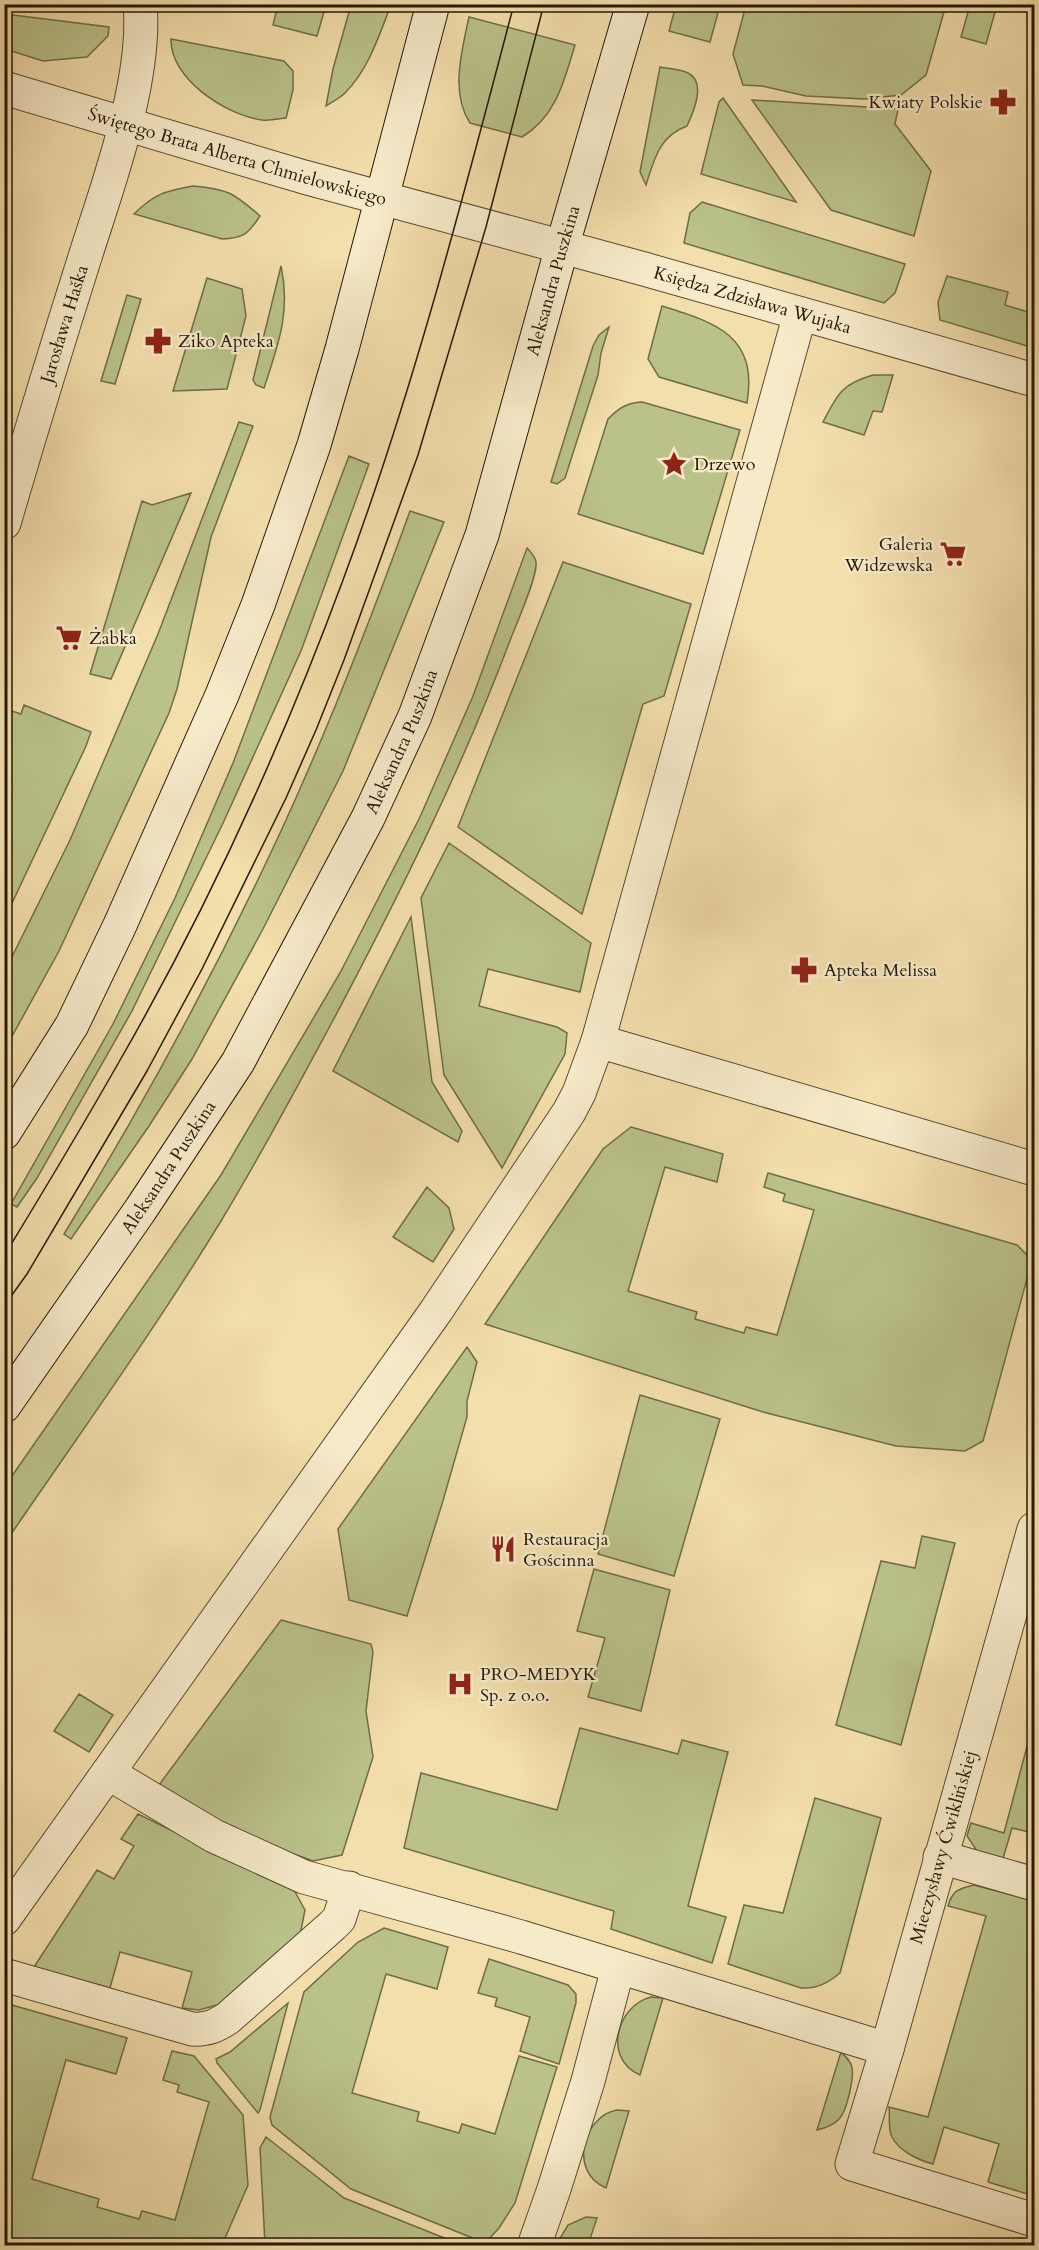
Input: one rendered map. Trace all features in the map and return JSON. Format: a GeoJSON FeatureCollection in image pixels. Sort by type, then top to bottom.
{"type":"FeatureCollection","features":[{"type":"Feature","properties":{"kind":"street","name":"Jarosława Haška"},"geometry":{"type":"LineString","coordinates":[[4,523],[40,398],[126,123],[137,63],[141,23],[140,4]]}},
{"type":"Feature","properties":{"kind":"street"},"geometry":{"type":"LineString","coordinates":[[4,1133],[72,1025],[130,903],[226,685],[258,605],[314,445],[342,349],[433,4]]}},
{"type":"Feature","properties":{"kind":"street","name":"Aleksandra Puszkina"},"geometry":{"type":"LineString","coordinates":[[4,1406],[141,1209],[238,1062],[368,818],[415,716],[475,557],[633,4]]}},
{"type":"Feature","properties":{"kind":"street","name":"Świętego Brata Alberta Chmielowskiego"},"geometry":{"type":"LineString","coordinates":[[4,88],[381,199],[472,223]]}},
{"type":"Feature","properties":{"kind":"street","name":"Księdza Zdzisława Wujaka"},"geometry":{"type":"LineString","coordinates":[[472,223],[1035,380]]}},
{"type":"Feature","properties":{"kind":"street"},"geometry":{"type":"LineString","coordinates":[[4,1918],[436,1311],[569,1112],[579,1093],[598,1041],[800,314]]}},
{"type":"Feature","properties":{"kind":"street"},"geometry":{"type":"LineString","coordinates":[[598,1041],[1035,1169]]}},
{"type":"Feature","properties":{"kind":"street","name":"Mieczysławy Ćwiklińskiej"},"geometry":{"type":"LineString","coordinates":[[1035,1529],[852,2164],[1035,2220]]}},
{"type":"Feature","properties":{"kind":"street"},"geometry":{"type":"LineString","coordinates":[[108,1773],[214,1836],[304,1877],[521,1937],[887,2049]]}},
{"type":"Feature","properties":{"kind":"street"},"geometry":{"type":"LineString","coordinates":[[940,1857],[1035,1884]]}},
{"type":"Feature","properties":{"kind":"street"},"geometry":{"type":"LineString","coordinates":[[4,1975],[202,2030],[216,2026],[237,2010],[333,1925],[339,1918],[349,1888]]}},
{"type":"Feature","properties":{"kind":"street"},"geometry":{"type":"LineString","coordinates":[[534,2246],[588,2081],[618,1968]]}},
{"type":"Feature","properties":{"kind":"green space"},"geometry":{"type":"Polygon","coordinates":[[[746,4],[946,5],[926,75],[901,95],[864,99],[806,96],[762,86],[743,85],[733,54],[746,4]]]}},
{"type":"Feature","properties":{"kind":"green space"},"geometry":{"type":"Polygon","coordinates":[[[278,5],[326,5],[317,36],[273,25],[278,5]]]}},
{"type":"Feature","properties":{"kind":"green space"},"geometry":{"type":"Polygon","coordinates":[[[351,5],[391,5],[361,73],[345,93],[326,106],[333,69],[351,5]]]}},
{"type":"Feature","properties":{"kind":"green space"},"geometry":{"type":"Polygon","coordinates":[[[676,5],[720,5],[710,42],[669,31],[676,5]]]}},
{"type":"Feature","properties":{"kind":"green space"},"geometry":{"type":"Polygon","coordinates":[[[970,5],[997,5],[986,44],[961,37],[970,5]]]}},
{"type":"Feature","properties":{"kind":"green space"},"geometry":{"type":"Polygon","coordinates":[[[5,14],[109,27],[108,36],[87,57],[43,61],[5,49],[5,14]]]}},
{"type":"Feature","properties":{"kind":"green space"},"geometry":{"type":"Polygon","coordinates":[[[469,17],[575,45],[562,85],[551,109],[534,129],[522,137],[470,123],[464,111],[460,98],[459,71],[469,17]]]}},
{"type":"Feature","properties":{"kind":"green space"},"geometry":{"type":"Polygon","coordinates":[[[171,39],[284,61],[293,71],[293,90],[286,118],[262,120],[248,117],[217,103],[190,81],[180,68],[173,54],[171,39]]]}},
{"type":"Feature","properties":{"kind":"green space"},"geometry":{"type":"Polygon","coordinates":[[[660,67],[688,73],[694,77],[698,90],[687,126],[678,130],[664,142],[646,185],[640,172],[660,67]]]}},
{"type":"Feature","properties":{"kind":"green space"},"geometry":{"type":"Polygon","coordinates":[[[723,98],[796,202],[701,174],[719,102],[723,98]]]}},
{"type":"Feature","properties":{"kind":"green space"},"geometry":{"type":"Polygon","coordinates":[[[752,100],[898,109],[895,124],[931,171],[914,236],[831,210],[752,100]]]}},
{"type":"Feature","properties":{"kind":"green space"},"geometry":{"type":"Polygon","coordinates":[[[193,186],[230,194],[260,216],[245,234],[236,238],[222,239],[134,214],[160,194],[193,186]]]}},
{"type":"Feature","properties":{"kind":"green space"},"geometry":{"type":"Polygon","coordinates":[[[702,202],[905,264],[895,293],[884,303],[684,243],[690,213],[702,202]]]}},
{"type":"Feature","properties":{"kind":"green space"},"geometry":{"type":"Polygon","coordinates":[[[281,266],[285,298],[282,328],[264,388],[256,385],[253,380],[281,266]]]}},
{"type":"Feature","properties":{"kind":"green space"},"geometry":{"type":"Polygon","coordinates":[[[947,276],[1008,292],[1005,305],[1028,312],[1034,300],[1034,348],[940,320],[938,302],[947,276]]]}},
{"type":"Feature","properties":{"kind":"green space"},"geometry":{"type":"Polygon","coordinates":[[[207,278],[242,289],[246,316],[227,389],[173,391],[207,278]]]}},
{"type":"Feature","properties":{"kind":"green space"},"geometry":{"type":"Polygon","coordinates":[[[127,295],[141,299],[115,384],[101,381],[127,295]]]}},
{"type":"Feature","properties":{"kind":"green space"},"geometry":{"type":"Polygon","coordinates":[[[662,306],[716,326],[739,347],[746,362],[749,380],[747,403],[659,377],[648,359],[662,306]]]}},
{"type":"Feature","properties":{"kind":"green space"},"geometry":{"type":"Polygon","coordinates":[[[609,327],[601,353],[598,375],[565,478],[557,484],[551,482],[593,346],[599,335],[609,327]]]}},
{"type":"Feature","properties":{"kind":"green space"},"geometry":{"type":"Polygon","coordinates":[[[873,375],[893,375],[882,412],[873,411],[864,435],[823,422],[842,391],[854,382],[873,375]]]}},
{"type":"Feature","properties":{"kind":"green space"},"geometry":{"type":"Polygon","coordinates":[[[642,402],[740,430],[703,554],[578,514],[608,419],[623,407],[642,402]]]}},
{"type":"Feature","properties":{"kind":"green space"},"geometry":{"type":"Polygon","coordinates":[[[239,422],[253,426],[211,537],[177,689],[169,713],[59,951],[5,1049],[5,971],[70,840],[158,634],[239,422]]]}},
{"type":"Feature","properties":{"kind":"green space"},"geometry":{"type":"Polygon","coordinates":[[[349,456],[369,464],[301,651],[224,821],[132,1011],[37,1178],[17,1207],[11,1204],[113,1024],[175,898],[233,763],[349,456]]]}},
{"type":"Feature","properties":{"kind":"green space"},"geometry":{"type":"Polygon","coordinates":[[[191,493],[111,679],[90,674],[142,501],[152,505],[191,493]]]}},
{"type":"Feature","properties":{"kind":"green space"},"geometry":{"type":"Polygon","coordinates":[[[410,511],[444,522],[343,771],[263,929],[192,1059],[71,1239],[64,1234],[179,1036],[281,831],[349,672],[410,511]]]}},
{"type":"Feature","properties":{"kind":"green space"},"geometry":{"type":"Polygon","coordinates":[[[527,548],[536,562],[534,578],[492,688],[427,835],[355,979],[250,1173],[221,1221],[142,1343],[5,1543],[5,1486],[221,1175],[340,973],[420,817],[473,696],[527,548]]]}},
{"type":"Feature","properties":{"kind":"green space"},"geometry":{"type":"Polygon","coordinates":[[[563,562],[691,604],[664,696],[643,704],[582,914],[458,827],[563,562]]]}},
{"type":"Feature","properties":{"kind":"green space"},"geometry":{"type":"Polygon","coordinates":[[[24,705],[91,732],[5,918],[5,716],[6,709],[21,714],[24,705]]]}},
{"type":"Feature","properties":{"kind":"green space"},"geometry":{"type":"Polygon","coordinates":[[[449,843],[591,943],[580,992],[488,969],[479,1006],[557,1027],[567,1033],[565,1054],[502,1168],[444,1075],[421,898],[449,843]]]}},
{"type":"Feature","properties":{"kind":"green space"},"geometry":{"type":"Polygon","coordinates":[[[411,917],[432,1082],[462,1131],[458,1142],[333,1071],[411,917]]]}},
{"type":"Feature","properties":{"kind":"green space"},"geometry":{"type":"Polygon","coordinates":[[[631,1127],[723,1154],[717,1182],[665,1167],[628,1291],[697,1312],[695,1319],[744,1333],[746,1327],[777,1335],[814,1210],[783,1201],[785,1194],[764,1187],[768,1173],[1017,1245],[1032,1260],[983,1441],[965,1451],[896,1446],[763,1412],[485,1324],[603,1149],[631,1127]]]}},
{"type":"Feature","properties":{"kind":"green space"},"geometry":{"type":"Polygon","coordinates":[[[427,1187],[449,1208],[454,1229],[433,1262],[393,1237],[427,1187]]]}},
{"type":"Feature","properties":{"kind":"green space"},"geometry":{"type":"Polygon","coordinates":[[[467,1347],[477,1362],[467,1401],[467,1417],[407,1616],[349,1600],[338,1529],[467,1347]]]}},
{"type":"Feature","properties":{"kind":"green space"},"geometry":{"type":"Polygon","coordinates":[[[640,1395],[720,1419],[674,1576],[598,1554],[640,1395]]]}},
{"type":"Feature","properties":{"kind":"green space"},"geometry":{"type":"Polygon","coordinates":[[[922,1536],[955,1543],[901,1745],[836,1725],[881,1561],[915,1568],[922,1536]]]}},
{"type":"Feature","properties":{"kind":"green space"},"geometry":{"type":"Polygon","coordinates":[[[594,1569],[670,1590],[641,1711],[588,1697],[605,1638],[577,1631],[594,1569]]]}},
{"type":"Feature","properties":{"kind":"green space"},"geometry":{"type":"Polygon","coordinates":[[[281,1620],[371,1644],[373,1652],[366,1711],[373,1757],[342,1855],[313,1861],[211,1818],[159,1785],[281,1620]]]}},
{"type":"Feature","properties":{"kind":"green space"},"geometry":{"type":"Polygon","coordinates":[[[79,1694],[113,1715],[89,1752],[54,1731],[79,1694]]]}},
{"type":"Feature","properties":{"kind":"green space"},"geometry":{"type":"Polygon","coordinates":[[[1034,1720],[1034,1833],[1012,1828],[1002,1862],[977,1851],[967,1836],[971,1823],[1004,1833],[1034,1720]]]}},
{"type":"Feature","properties":{"kind":"green space"},"geometry":{"type":"Polygon","coordinates":[[[580,1728],[678,1754],[682,1740],[728,1752],[688,1906],[726,1917],[712,1963],[611,1929],[614,1911],[404,1848],[421,1773],[557,1810],[580,1728]]]}},
{"type":"Feature","properties":{"kind":"green space"},"geometry":{"type":"Polygon","coordinates":[[[815,1798],[881,1818],[840,1973],[822,1985],[801,1988],[728,1964],[744,1905],[783,1913],[815,1798]]]}},
{"type":"Feature","properties":{"kind":"green space"},"geometry":{"type":"Polygon","coordinates":[[[138,1814],[294,1890],[305,1910],[300,1935],[224,2003],[199,2010],[182,2008],[192,1972],[120,1952],[110,1988],[34,1967],[97,1870],[114,1879],[134,1846],[121,1839],[138,1814]]]}},
{"type":"Feature","properties":{"kind":"green space"},"geometry":{"type":"Polygon","coordinates":[[[974,1885],[1034,1901],[1034,2196],[988,2182],[999,2144],[944,2127],[933,2164],[904,2151],[895,2142],[890,2131],[889,2107],[928,2117],[986,1916],[948,1906],[957,1891],[974,1885]]]}},
{"type":"Feature","properties":{"kind":"green space"},"geometry":{"type":"Polygon","coordinates":[[[384,1928],[448,1947],[437,1989],[386,1974],[352,2093],[419,2112],[417,2121],[459,2133],[462,2124],[495,2134],[519,2056],[557,2067],[515,2203],[499,2228],[485,2243],[351,2189],[272,2125],[270,2117],[304,1992],[358,1942],[384,1928]]]}},
{"type":"Feature","properties":{"kind":"green space"},"geometry":{"type":"Polygon","coordinates":[[[489,1959],[568,1985],[576,1994],[576,2003],[559,2064],[520,2051],[530,2017],[495,2006],[497,1998],[478,1993],[489,1959]]]}},
{"type":"Feature","properties":{"kind":"green space"},"geometry":{"type":"Polygon","coordinates":[[[651,1997],[663,1998],[640,2075],[628,2067],[621,2057],[618,2033],[629,2011],[639,2002],[651,1997]]]}},
{"type":"Feature","properties":{"kind":"green space"},"geometry":{"type":"Polygon","coordinates":[[[5,2003],[127,2038],[116,2074],[66,2060],[32,2179],[99,2199],[97,2207],[139,2219],[142,2211],[175,2220],[209,2102],[177,2092],[179,2085],[163,2080],[172,2051],[194,2056],[243,2115],[248,2185],[222,2245],[5,2245],[5,2003]]]}},
{"type":"Feature","properties":{"kind":"green space"},"geometry":{"type":"Polygon","coordinates":[[[288,2003],[258,2113],[216,2059],[230,2052],[288,2003]]]}},
{"type":"Feature","properties":{"kind":"green space"},"geometry":{"type":"Polygon","coordinates":[[[841,2052],[852,2068],[847,2102],[837,2121],[817,2130],[841,2052]]]}},
{"type":"Feature","properties":{"kind":"green space"},"geometry":{"type":"Polygon","coordinates":[[[617,2110],[629,2111],[606,2188],[594,2180],[587,2170],[584,2145],[596,2122],[605,2114],[617,2110]]]}},
{"type":"Feature","properties":{"kind":"green space"},"geometry":{"type":"Polygon","coordinates":[[[266,2137],[344,2198],[462,2245],[265,2245],[260,2148],[266,2137]]]}},
{"type":"Feature","properties":{"kind":"green space"},"geometry":{"type":"Polygon","coordinates":[[[586,2217],[597,2218],[588,2245],[556,2245],[568,2225],[586,2217]]]}},
{"type":"Feature","properties":{"kind":"tram line"},"geometry":{"type":"LineString","coordinates":[[4,1256],[105,1086],[183,945],[241,826],[295,703],[343,580],[392,438],[436,294],[514,4]]}},
{"type":"Feature","properties":{"kind":"tram line"},"geometry":{"type":"LineString","coordinates":[[4,1306],[27,1274],[147,1071],[202,969],[286,798],[316,730],[344,660],[418,455],[486,227],[544,4]]}},
{"type":"Feature","properties":{"kind":"place","name":"Kwiaty Polskie"},"geometry":{"type":"Point","coordinates":[1003,102]}},
{"type":"Feature","properties":{"kind":"place","name":"Ziko Apteka"},"geometry":{"type":"Point","coordinates":[158,341]}},
{"type":"Feature","properties":{"kind":"place","name":"Drzewo"},"geometry":{"type":"Point","coordinates":[674,464]}},
{"type":"Feature","properties":{"kind":"place","name":"Galeria Widzewska"},"geometry":{"type":"Point","coordinates":[953,554]}},
{"type":"Feature","properties":{"kind":"place","name":"Żabka"},"geometry":{"type":"Point","coordinates":[69,638]}},
{"type":"Feature","properties":{"kind":"place","name":"Apteka Melissa"},"geometry":{"type":"Point","coordinates":[804,970]}},
{"type":"Feature","properties":{"kind":"place","name":"Restauracja Gościnna"},"geometry":{"type":"Point","coordinates":[503,1549]}},
{"type":"Feature","properties":{"kind":"place","name":"PRO-MEDYK Sp. z o.o."},"geometry":{"type":"Point","coordinates":[460,1684]}}]}
